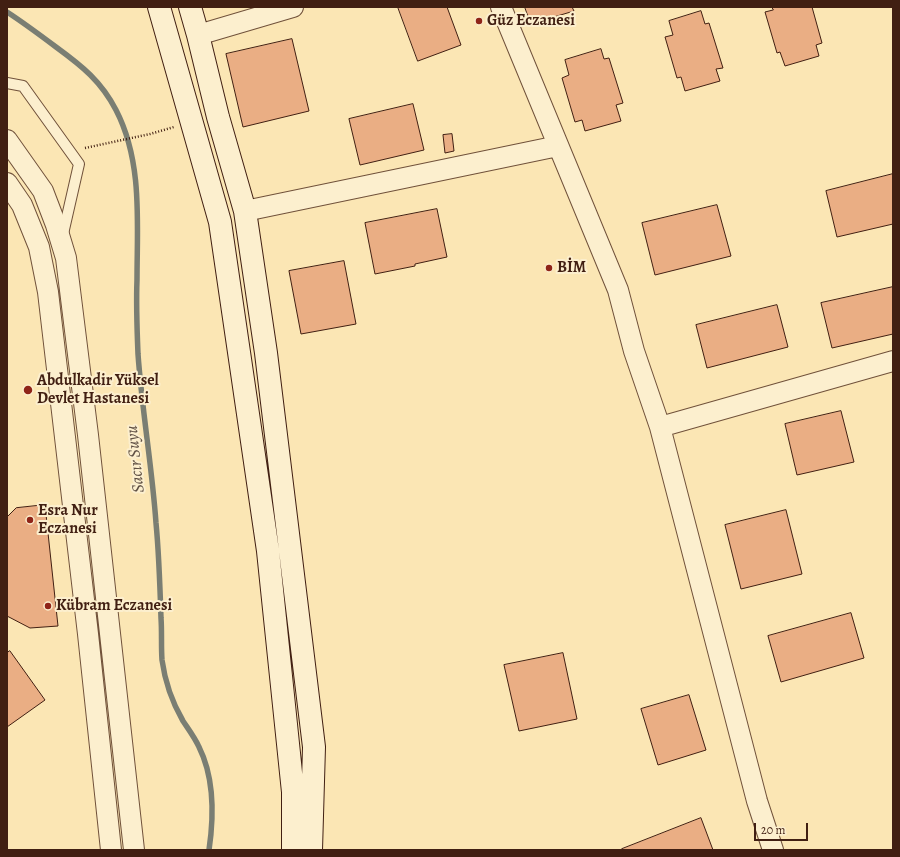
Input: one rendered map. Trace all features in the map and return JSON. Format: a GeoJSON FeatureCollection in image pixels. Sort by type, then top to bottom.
{"type":"FeatureCollection","features":[{"type":"Feature","properties":{"kind":"street"},"geometry":{"type":"LineString","coordinates":[[159,7],[220,222],[268,551],[293,792],[293,850]]}},
{"type":"Feature","properties":{"kind":"street"},"geometry":{"type":"LineString","coordinates":[[190,7],[244,211],[266,353],[314,748],[311,850]]}},
{"type":"Feature","properties":{"kind":"street"},"geometry":{"type":"LineString","coordinates":[[198,35],[293,7]]}},
{"type":"Feature","properties":{"kind":"street"},"geometry":{"type":"LineString","coordinates":[[501,7],[618,290],[634,351],[660,427],[757,801],[773,850]]}},
{"type":"Feature","properties":{"kind":"street"},"geometry":{"type":"LineString","coordinates":[[244,211],[558,146]]}},
{"type":"Feature","properties":{"kind":"street"},"geometry":{"type":"LineString","coordinates":[[10,149],[43,191],[66,258],[87,427],[134,850]]}},
{"type":"Feature","properties":{"kind":"street"},"geometry":{"type":"LineString","coordinates":[[7,183],[22,206],[39,247],[48,292],[89,642],[111,850]]}},
{"type":"Feature","properties":{"kind":"street"},"geometry":{"type":"LineString","coordinates":[[660,427],[893,361]]}},
{"type":"Feature","properties":{"kind":"lane"},"geometry":{"type":"LineString","coordinates":[[7,83],[23,86],[79,164],[61,241]]}},
{"type":"Feature","properties":{"kind":"path"},"geometry":{"type":"LineString","coordinates":[[71,152],[105,143],[150,134],[191,122]]}},
{"type":"Feature","properties":{"kind":"building"},"geometry":{"type":"Polygon","coordinates":[[[398,7],[447,7],[461,45],[418,61],[398,7]]]}},
{"type":"Feature","properties":{"kind":"building"},"geometry":{"type":"Polygon","coordinates":[[[525,7],[572,7],[574,11],[537,22],[535,16],[529,18],[525,7]]]}},
{"type":"Feature","properties":{"kind":"building"},"geometry":{"type":"Polygon","coordinates":[[[772,7],[812,7],[822,43],[816,45],[819,56],[785,66],[780,52],[777,53],[765,12],[773,10],[772,7]]]}},
{"type":"Feature","properties":{"kind":"building"},"geometry":{"type":"Polygon","coordinates":[[[701,11],[705,24],[709,23],[723,68],[716,69],[720,81],[685,91],[681,77],[677,78],[665,37],[673,35],[669,21],[701,11]]]}},
{"type":"Feature","properties":{"kind":"building"},"geometry":{"type":"Polygon","coordinates":[[[292,39],[309,111],[243,127],[226,54],[292,39]]]}},
{"type":"Feature","properties":{"kind":"building"},"geometry":{"type":"Polygon","coordinates":[[[601,49],[604,59],[609,58],[623,103],[616,105],[621,121],[585,131],[582,120],[575,122],[562,78],[569,75],[565,60],[601,49]]]}},
{"type":"Feature","properties":{"kind":"building"},"geometry":{"type":"Polygon","coordinates":[[[413,104],[424,150],[360,165],[349,119],[413,104]]]}},
{"type":"Feature","properties":{"kind":"building"},"geometry":{"type":"Polygon","coordinates":[[[452,134],[454,151],[445,153],[443,135],[452,134]]]}},
{"type":"Feature","properties":{"kind":"building"},"geometry":{"type":"Polygon","coordinates":[[[893,174],[893,224],[837,237],[826,191],[893,174]]]}},
{"type":"Feature","properties":{"kind":"building"},"geometry":{"type":"Polygon","coordinates":[[[717,205],[731,256],[655,275],[642,223],[717,205]]]}},
{"type":"Feature","properties":{"kind":"building"},"geometry":{"type":"Polygon","coordinates":[[[437,209],[447,257],[415,264],[415,266],[375,274],[365,223],[437,209]]]}},
{"type":"Feature","properties":{"kind":"building"},"geometry":{"type":"Polygon","coordinates":[[[344,261],[356,324],[301,334],[289,271],[344,261]]]}},
{"type":"Feature","properties":{"kind":"building"},"geometry":{"type":"Polygon","coordinates":[[[893,287],[893,334],[832,348],[821,303],[893,287]]]}},
{"type":"Feature","properties":{"kind":"building"},"geometry":{"type":"Polygon","coordinates":[[[777,305],[788,347],[707,368],[696,325],[777,305]]]}},
{"type":"Feature","properties":{"kind":"building"},"geometry":{"type":"Polygon","coordinates":[[[841,411],[854,462],[797,475],[785,424],[841,411]]]}},
{"type":"Feature","properties":{"kind":"building"},"geometry":{"type":"Polygon","coordinates":[[[45,505],[58,626],[30,628],[7,616],[7,517],[16,508],[45,505]]]}},
{"type":"Feature","properties":{"kind":"building"},"geometry":{"type":"Polygon","coordinates":[[[786,510],[802,574],[741,589],[725,525],[786,510]]]}},
{"type":"Feature","properties":{"kind":"building"},"geometry":{"type":"Polygon","coordinates":[[[851,613],[864,658],[781,682],[768,636],[851,613]]]}},
{"type":"Feature","properties":{"kind":"building"},"geometry":{"type":"Polygon","coordinates":[[[10,651],[45,700],[7,727],[7,653],[10,651]]]}},
{"type":"Feature","properties":{"kind":"building"},"geometry":{"type":"Polygon","coordinates":[[[563,653],[577,719],[519,731],[504,665],[563,653]]]}},
{"type":"Feature","properties":{"kind":"building"},"geometry":{"type":"Polygon","coordinates":[[[689,695],[706,750],[658,765],[641,709],[689,695]]]}},
{"type":"Feature","properties":{"kind":"building"},"geometry":{"type":"Polygon","coordinates":[[[701,818],[713,850],[622,849],[701,818]]]}},
{"type":"Feature","properties":{"kind":"waterway","name":"Sacır Suyu"},"geometry":{"type":"LineString","coordinates":[[7,12],[74,61],[97,82],[116,110],[125,130],[131,151],[137,194],[138,354],[157,535],[162,660],[172,699],[197,744],[208,772],[212,798],[212,824],[209,850]]}},
{"type":"Feature","properties":{"kind":"place","name":"Güz Eczanesi"},"geometry":{"type":"Point","coordinates":[479,21]}},
{"type":"Feature","properties":{"kind":"place","name":"BİM"},"geometry":{"type":"Point","coordinates":[549,268]}},
{"type":"Feature","properties":{"kind":"place","name":"Abdulkadir Yüksel Devlet Hastanesi"},"geometry":{"type":"Point","coordinates":[28,390]}},
{"type":"Feature","properties":{"kind":"place","name":"Esra Nur Eczanesi"},"geometry":{"type":"Point","coordinates":[30,520]}},
{"type":"Feature","properties":{"kind":"place","name":"Kübram Eczanesi"},"geometry":{"type":"Point","coordinates":[48,606]}}]}
